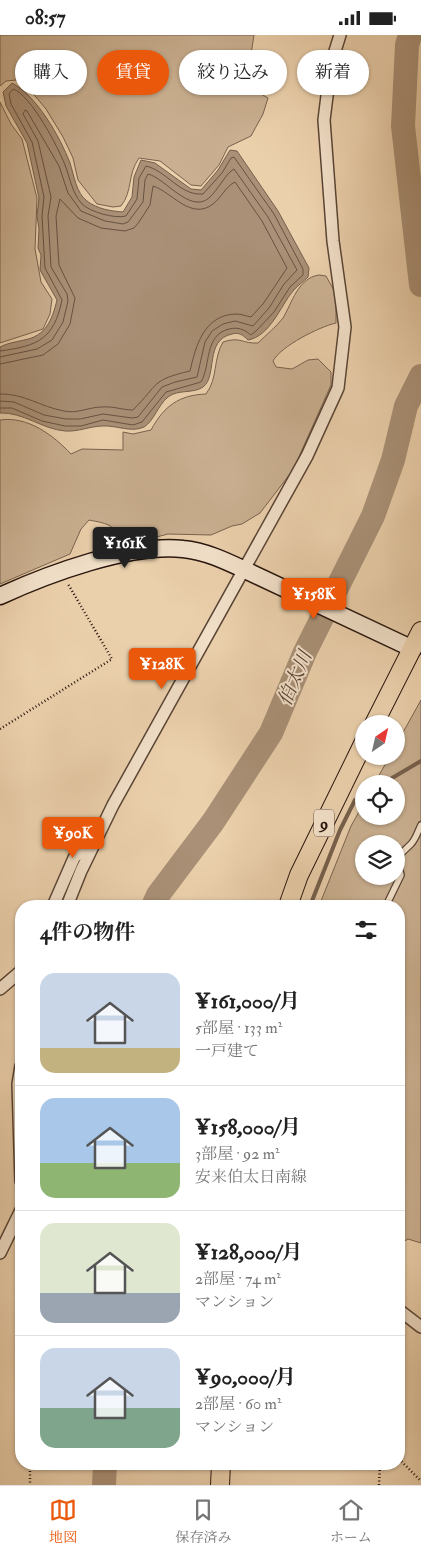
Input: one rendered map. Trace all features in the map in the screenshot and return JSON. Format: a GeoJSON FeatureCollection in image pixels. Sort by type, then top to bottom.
{"type":"FeatureCollection","features":[{"type":"Feature","properties":{"kind":"main road"},"geometry":{"type":"LineString","coordinates":[[379,715],[421,631]]}},
{"type":"Feature","properties":{"kind":"main road","name":"9"},"geometry":{"type":"LineString","coordinates":[[290,900],[299,875],[355,760]]}},
{"type":"Feature","properties":{"kind":"main road"},"geometry":{"type":"LineString","coordinates":[[220,1485],[221,1470]]}},
{"type":"Feature","properties":{"kind":"street"},"geometry":{"type":"LineString","coordinates":[[69,900],[81,871],[113,805],[249,571],[254,550],[307,456],[338,388],[345,327],[333,241],[324,120],[331,64],[340,35]]}},
{"type":"Feature","properties":{"kind":"street"},"geometry":{"type":"LineString","coordinates":[[0,596],[60,572],[132,551],[158,547],[185,549],[218,558],[249,571],[413,649]]}},
{"type":"Feature","properties":{"kind":"street"},"geometry":{"type":"LineString","coordinates":[[56,900],[74,858],[105,823]]}},
{"type":"Feature","properties":{"kind":"street"},"geometry":{"type":"LineString","coordinates":[[0,989],[15,976]]}},
{"type":"Feature","properties":{"kind":"street"},"geometry":{"type":"LineString","coordinates":[[0,1253],[15,1222]]}},
{"type":"Feature","properties":{"kind":"street"},"geometry":{"type":"LineString","coordinates":[[405,1315],[421,1327]]}},
{"type":"Feature","properties":{"kind":"lane"},"geometry":{"type":"LineString","coordinates":[[389,900],[401,875],[397,863],[400,852],[412,843],[421,825]]}},
{"type":"Feature","properties":{"kind":"path"},"geometry":{"type":"LineString","coordinates":[[0,729],[112,659],[60,572]]}},
{"type":"Feature","properties":{"kind":"path"},"geometry":{"type":"LineString","coordinates":[[405,1465],[421,1481]]}},
{"type":"Feature","properties":{"kind":"path"},"geometry":{"type":"LineString","coordinates":[[30,1470],[30,1485]]}},
{"type":"Feature","properties":{"kind":"path"},"geometry":{"type":"LineString","coordinates":[[379,1485],[380,1470]]}},
{"type":"Feature","properties":{"kind":"shaded area"},"geometry":{"type":"Polygon","coordinates":[[[0,35],[254,35],[252,50],[179,50],[179,95],[263,95],[268,98],[263,114],[251,136],[228,147],[219,165],[201,186],[191,185],[160,161],[139,158],[135,164],[125,200],[121,206],[113,207],[97,204],[78,180],[73,158],[63,137],[46,109],[34,95],[87,95],[87,50],[15,50],[15,80],[6,81],[0,86],[0,35]]]}},
{"type":"Feature","properties":{"kind":"shaded area"},"geometry":{"type":"Polygon","coordinates":[[[0,102],[11,124],[22,139],[37,198],[35,249],[41,282],[52,299],[50,314],[43,329],[0,343],[0,102]]]}},
{"type":"Feature","properties":{"kind":"shaded area"},"geometry":{"type":"Polygon","coordinates":[[[326,276],[336,294],[336,323],[292,343],[277,355],[273,361],[276,367],[292,369],[308,360],[318,359],[331,372],[331,385],[293,470],[260,513],[242,524],[211,535],[168,534],[114,548],[114,530],[107,524],[89,520],[81,529],[70,554],[0,584],[0,420],[20,421],[39,428],[71,454],[82,449],[123,450],[123,432],[133,434],[151,430],[161,414],[173,403],[188,397],[206,394],[212,382],[223,342],[238,340],[258,343],[283,318],[301,286],[312,277],[326,276]]]}},
{"type":"Feature","properties":{"kind":"shaded area"},"geometry":{"type":"Polygon","coordinates":[[[421,700],[421,1243],[408,1239],[405,1241],[405,900],[321,900],[355,819],[355,825],[405,825],[405,775],[379,775],[385,765],[405,765],[405,729],[421,700]]]}},
{"type":"Feature","properties":{"kind":"water"},"geometry":{"type":"Polygon","coordinates":[[[12,83],[15,85],[15,95],[28,95],[39,107],[66,153],[83,198],[100,208],[123,212],[132,197],[134,177],[141,160],[155,163],[191,189],[201,190],[218,170],[230,150],[237,151],[278,211],[309,268],[308,277],[293,291],[274,320],[262,333],[248,340],[243,335],[237,333],[223,338],[214,351],[210,375],[203,387],[176,393],[168,397],[161,404],[151,421],[144,427],[129,429],[103,426],[65,431],[48,427],[17,415],[0,413],[0,347],[32,338],[43,331],[53,314],[57,300],[40,270],[41,255],[38,248],[39,229],[37,216],[39,198],[27,143],[6,106],[3,92],[12,83]]]}},
{"type":"Feature","properties":{"kind":"waterway","name":"伯太川"},"geometry":{"type":"LineString","coordinates":[[410,35],[407,45],[403,126],[421,285]]}},
{"type":"Feature","properties":{"kind":"waterway","name":"伯太川"},"geometry":{"type":"LineString","coordinates":[[156,900],[213,822],[271,733],[305,652],[373,516],[393,460],[406,406],[421,376]]}},
{"type":"Feature","properties":{"kind":"waterway"},"geometry":{"type":"LineString","coordinates":[[397,775],[421,761]]}},
{"type":"Feature","properties":{"kind":"waterway"},"geometry":{"type":"LineString","coordinates":[[312,900],[340,830],[355,800]]}},
{"type":"Feature","properties":{"kind":"waterway","name":"伯太川"},"geometry":{"type":"LineString","coordinates":[[104,1485],[105,1470]]}}]}
